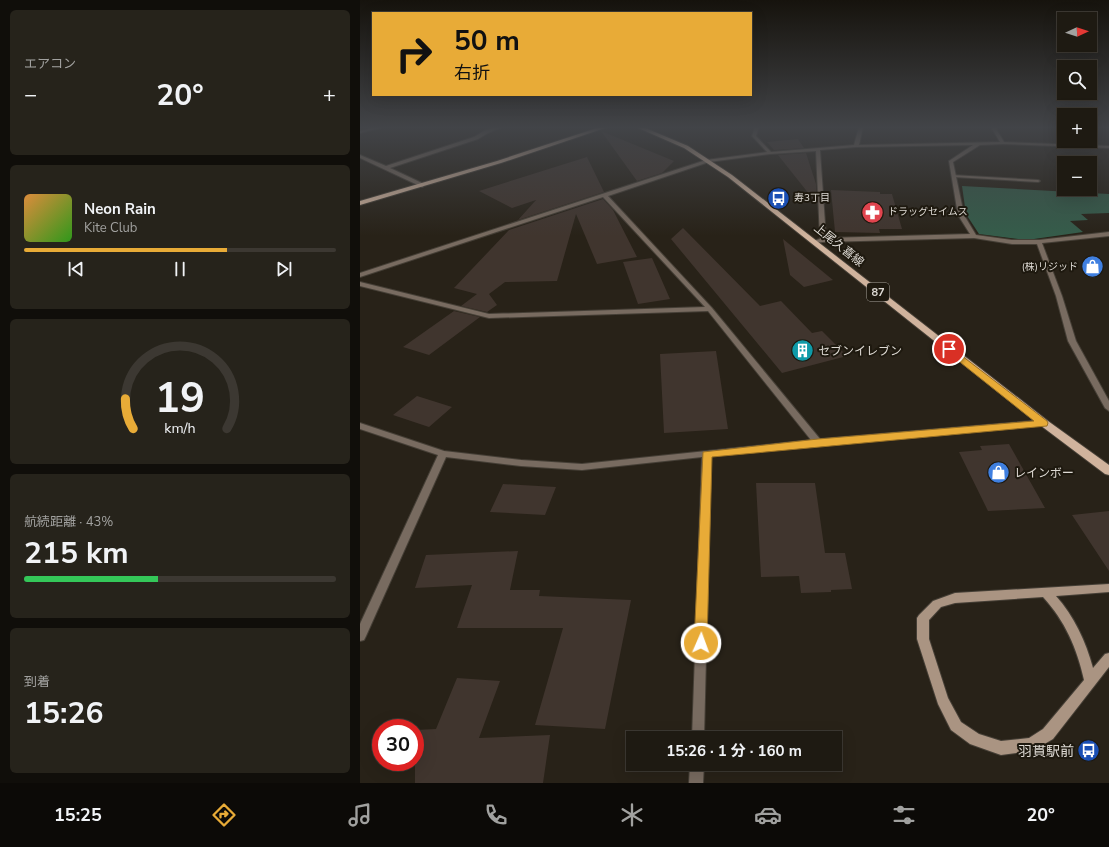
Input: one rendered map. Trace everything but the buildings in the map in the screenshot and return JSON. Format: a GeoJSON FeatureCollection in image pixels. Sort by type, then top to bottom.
{"type":"FeatureCollection","features":[{"type":"Feature","properties":{"kind":"main road"},"geometry":{"type":"LineString","coordinates":[[360,203],[492,164]]}},
{"type":"Feature","properties":{"kind":"main road","name":"上尾久喜線"},"geometry":{"type":"LineString","coordinates":[[712,164],[819,241],[1044,423],[1109,471]]}},
{"type":"Feature","properties":{"kind":"street"},"geometry":{"type":"LineString","coordinates":[[376,164],[422,185]]}},
{"type":"Feature","properties":{"kind":"street"},"geometry":{"type":"LineString","coordinates":[[386,168],[399,164]]}},
{"type":"Feature","properties":{"kind":"street"},"geometry":{"type":"LineString","coordinates":[[360,275],[701,164]]}},
{"type":"Feature","properties":{"kind":"street"},"geometry":{"type":"LineString","coordinates":[[818,164],[819,241],[974,236],[1012,242],[1039,242],[1109,234]]}},
{"type":"Feature","properties":{"kind":"street"},"geometry":{"type":"LineString","coordinates":[[952,164],[961,215],[974,236]]}},
{"type":"Feature","properties":{"kind":"street"},"geometry":{"type":"LineString","coordinates":[[954,176],[1038,181]]}},
{"type":"Feature","properties":{"kind":"street"},"geometry":{"type":"LineString","coordinates":[[605,196],[710,309],[818,442]]}},
{"type":"Feature","properties":{"kind":"street"},"geometry":{"type":"LineString","coordinates":[[1039,242],[1059,296],[1072,341],[1109,408]]}},
{"type":"Feature","properties":{"kind":"street"},"geometry":{"type":"LineString","coordinates":[[360,284],[489,316],[710,309]]}},
{"type":"Feature","properties":{"kind":"street"},"geometry":{"type":"LineString","coordinates":[[360,426],[443,454],[521,463],[582,467],[818,442],[1044,423]]}},
{"type":"Feature","properties":{"kind":"street"},"geometry":{"type":"LineString","coordinates":[[360,636],[443,454]]}},
{"type":"Feature","properties":{"kind":"street"},"geometry":{"type":"LineString","coordinates":[[698,731],[707,454]]}},
{"type":"Feature","properties":{"kind":"street"},"geometry":{"type":"LineString","coordinates":[[1109,588],[955,598],[937,604],[923,618],[923,639],[946,707],[956,726],[975,739],[1001,748],[1031,744],[1048,734],[1109,658]]}},
{"type":"Feature","properties":{"kind":"street"},"geometry":{"type":"LineString","coordinates":[[1045,592],[1055,602],[1079,638],[1085,654],[1090,680]]}},
{"type":"Feature","properties":{"kind":"street"},"geometry":{"type":"LineString","coordinates":[[696,783],[697,771]]}},
{"type":"Feature","properties":{"kind":"green space"},"geometry":{"type":"Polygon","coordinates":[[[962,186],[1057,191],[1057,196],[1097,196],[1097,193],[1109,194],[1109,213],[1081,214],[1088,220],[1070,221],[1083,232],[1027,240],[979,234],[966,214],[962,186]]]}},
{"type":"Feature","properties":{"kind":"place","name":"寿3丁目"},"geometry":{"type":"Point","coordinates":[778,198]}},
{"type":"Feature","properties":{"kind":"place","name":"ドラッグセイムス"},"geometry":{"type":"Point","coordinates":[872,212]}},
{"type":"Feature","properties":{"kind":"place","name":"(株)リジッド"},"geometry":{"type":"Point","coordinates":[1093,267]}},
{"type":"Feature","properties":{"kind":"place","name":"セブンイレブン"},"geometry":{"type":"Point","coordinates":[803,351]}},
{"type":"Feature","properties":{"kind":"place","name":"レインボー"},"geometry":{"type":"Point","coordinates":[998,473]}},
{"type":"Feature","properties":{"kind":"place","name":"羽貫駅前"},"geometry":{"type":"Point","coordinates":[1089,751]}},
{"type":"Feature","properties":{"kind":"route"},"geometry":{"type":"LineString","coordinates":[[701,643],[707,454],[818,442],[1044,423],[949,349]]}}]}
